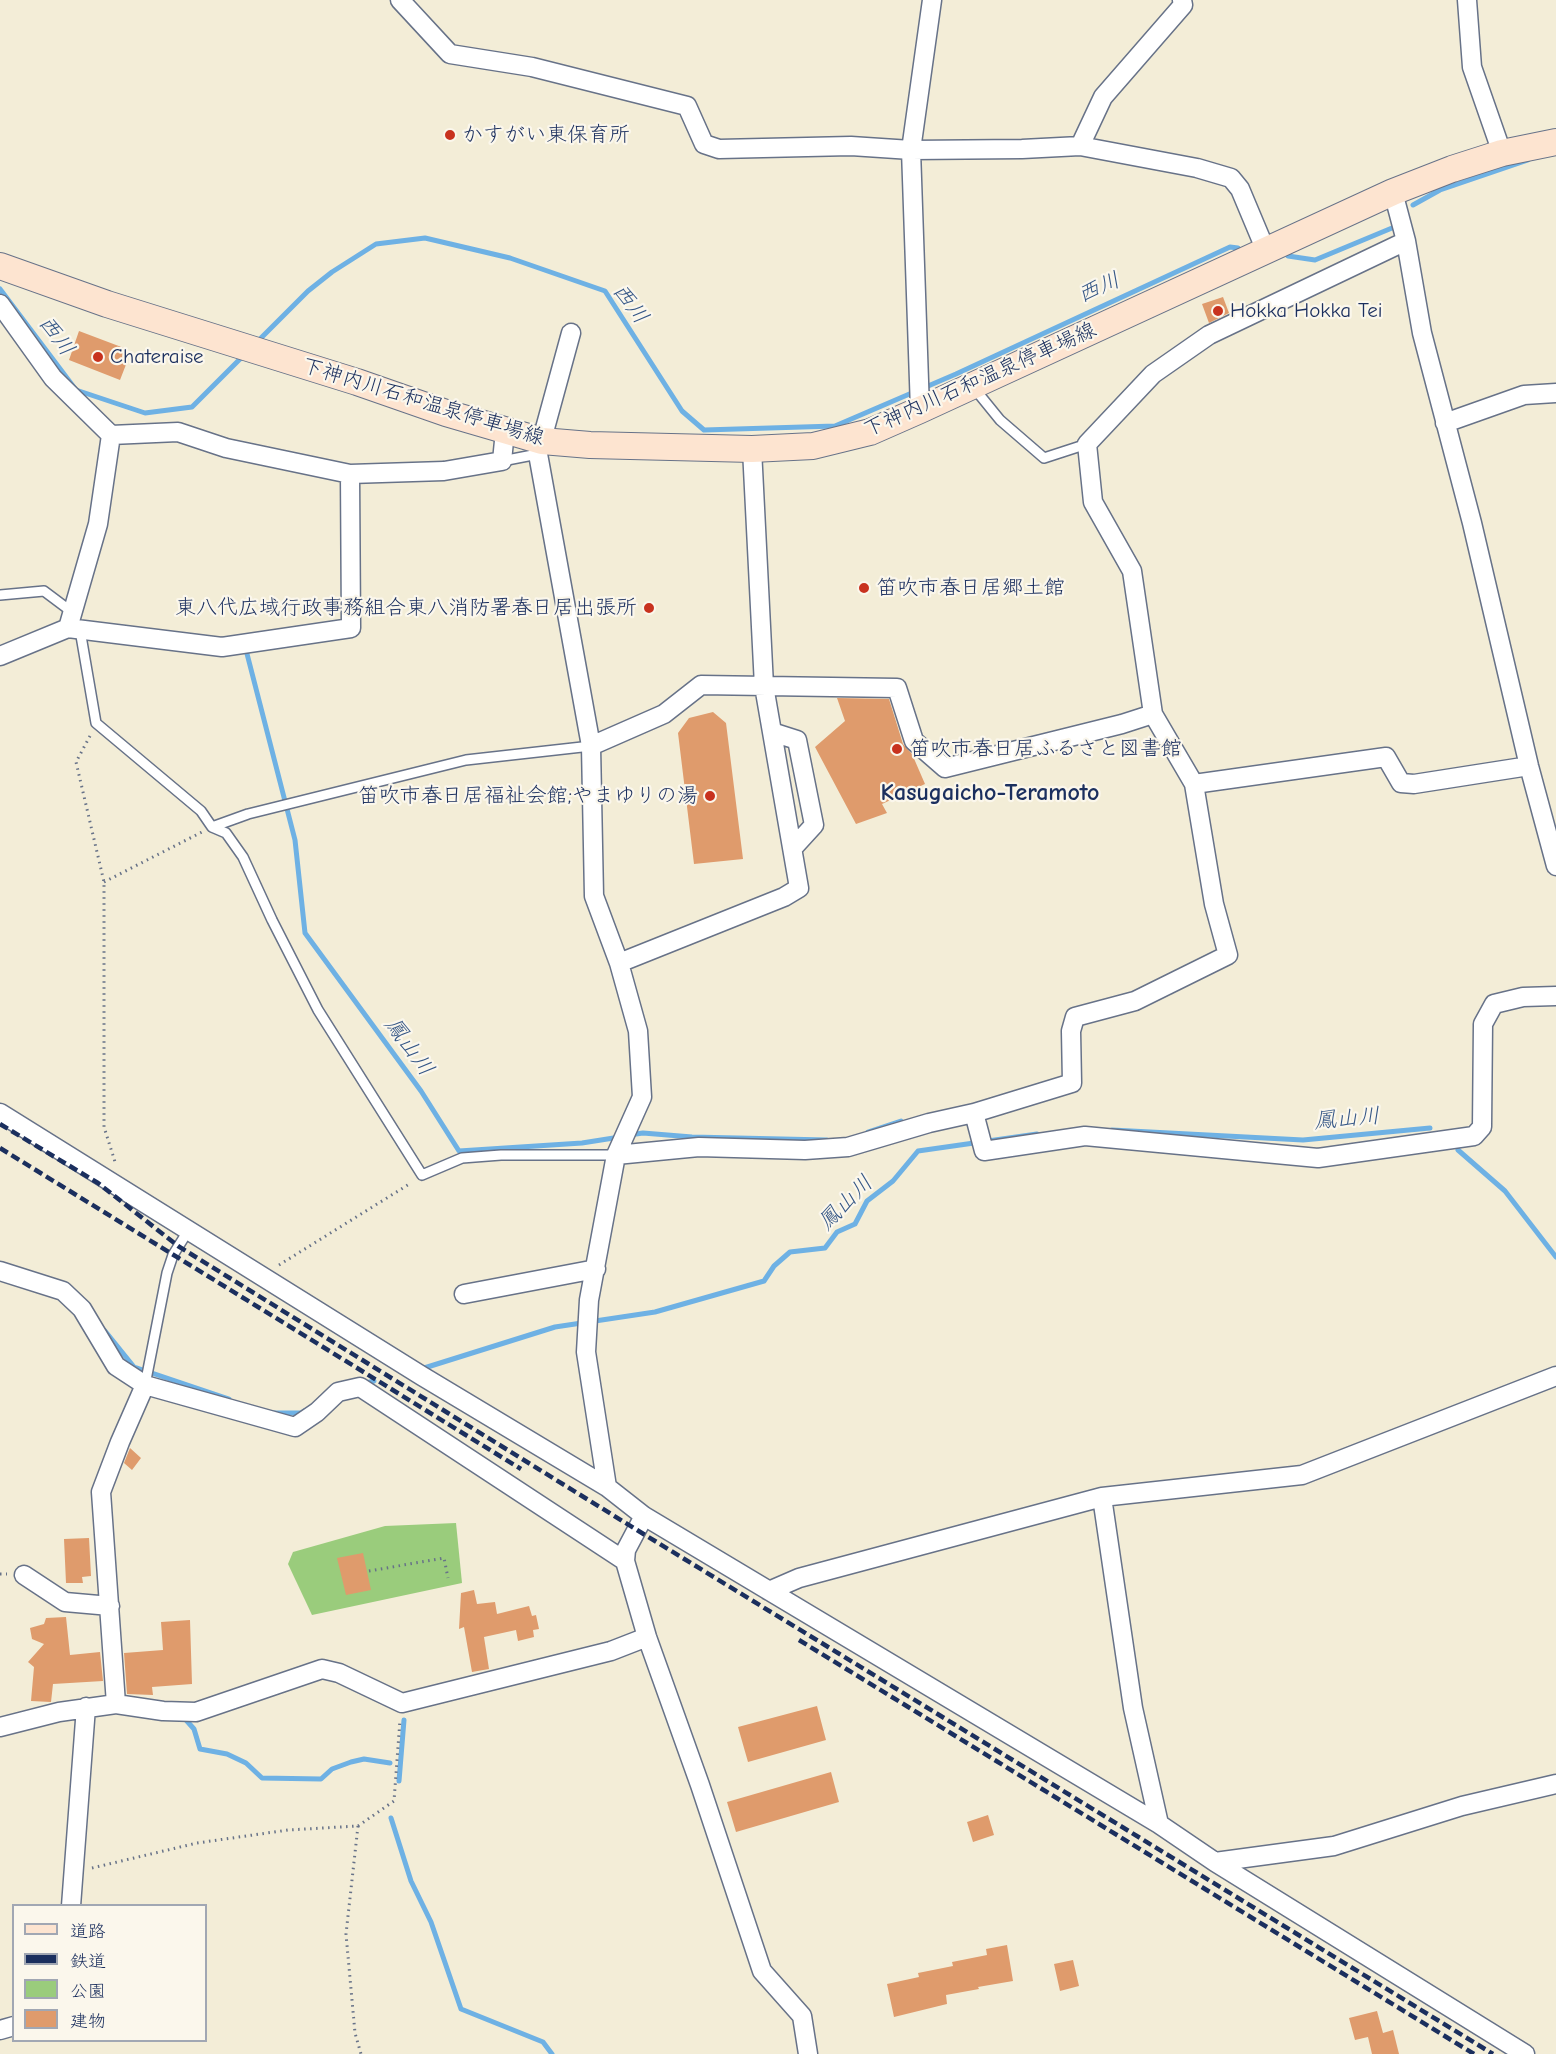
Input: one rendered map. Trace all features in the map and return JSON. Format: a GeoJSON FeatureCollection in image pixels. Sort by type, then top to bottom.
{"type":"FeatureCollection","features":[{"type":"Feature","properties":{"kind":"main road","name":"下神内川石和温泉停車場線"},"geometry":{"type":"LineString","coordinates":[[0,266],[107,304],[505,431],[540,448],[590,445],[752,449],[813,446],[870,432],[920,407],[1393,192],[1502,153],[1556,142]]}},
{"type":"Feature","properties":{"kind":"street"},"geometry":{"type":"LineString","coordinates":[[400,0],[450,54],[532,67],[687,106],[704,144],[719,149],[851,146],[911,150],[1080,146],[1197,168],[1231,178],[1240,189],[1266,251]]}},
{"type":"Feature","properties":{"kind":"street"},"geometry":{"type":"LineString","coordinates":[[920,407],[911,150],[932,0]]}},
{"type":"Feature","properties":{"kind":"street"},"geometry":{"type":"LineString","coordinates":[[1080,146],[1103,97],[1183,5],[1182,0]]}},
{"type":"Feature","properties":{"kind":"street"},"geometry":{"type":"LineString","coordinates":[[1467,0],[1472,67],[1502,153]]}},
{"type":"Feature","properties":{"kind":"street"},"geometry":{"type":"LineString","coordinates":[[1393,192],[1406,241],[1422,333],[1499,631],[1529,766],[1556,866]]}},
{"type":"Feature","properties":{"kind":"street"},"geometry":{"type":"LineString","coordinates":[[616,1155],[699,1147],[805,1150],[848,1147],[929,1123],[975,1119],[1072,1083],[1071,1031],[1075,1017],[1135,1001],[1228,955],[1214,904],[1194,784],[1153,714],[1132,571],[1093,502],[1087,444],[1153,374],[1209,335],[1406,241]]}},
{"type":"Feature","properties":{"kind":"street"},"geometry":{"type":"LineString","coordinates":[[0,304],[53,378],[111,435],[178,432],[226,448],[350,474],[444,471],[502,461],[505,431]]}},
{"type":"Feature","properties":{"kind":"street"},"geometry":{"type":"LineString","coordinates":[[571,333],[540,448],[591,746],[594,896],[619,963],[638,1031],[642,1097],[616,1155],[589,1300],[586,1352],[607,1487]]}},
{"type":"Feature","properties":{"kind":"street"},"geometry":{"type":"LineString","coordinates":[[1445,423],[1524,395],[1556,393]]}},
{"type":"Feature","properties":{"kind":"street"},"geometry":{"type":"LineString","coordinates":[[73,623],[98,524],[111,435]]}},
{"type":"Feature","properties":{"kind":"street"},"geometry":{"type":"LineString","coordinates":[[619,963],[784,897],[798,888],[764,686],[752,449]]}},
{"type":"Feature","properties":{"kind":"street"},"geometry":{"type":"LineString","coordinates":[[0,656],[73,623],[222,647],[351,628],[350,474]]}},
{"type":"Feature","properties":{"kind":"street"},"geometry":{"type":"LineString","coordinates":[[591,746],[664,714],[701,686],[897,688],[914,741],[945,768],[1122,724],[1153,714]]}},
{"type":"Feature","properties":{"kind":"street"},"geometry":{"type":"LineString","coordinates":[[1194,784],[1386,757],[1401,783],[1414,784],[1529,766]]}},
{"type":"Feature","properties":{"kind":"street"},"geometry":{"type":"LineString","coordinates":[[975,1119],[984,1151],[1085,1136],[1318,1158],[1474,1136],[1482,1127],[1483,1024],[1494,1004],[1523,997],[1556,996]]}},
{"type":"Feature","properties":{"kind":"street"},"geometry":{"type":"LineString","coordinates":[[0,1113],[422,1376],[607,1487],[645,1516],[1159,1824],[1215,1862],[1525,2054]]}},
{"type":"Feature","properties":{"kind":"street"},"geometry":{"type":"LineString","coordinates":[[464,1294],[596,1269]]}},
{"type":"Feature","properties":{"kind":"street"},"geometry":{"type":"LineString","coordinates":[[0,1271],[63,1291],[82,1309],[116,1366],[145,1385],[295,1427],[317,1412],[338,1392],[360,1387],[626,1556]]}},
{"type":"Feature","properties":{"kind":"street"},"geometry":{"type":"LineString","coordinates":[[769,1591],[799,1578],[1102,1497],[1302,1475],[1556,1377]]}},
{"type":"Feature","properties":{"kind":"street"},"geometry":{"type":"LineString","coordinates":[[116,1704],[101,1492],[145,1385]]}},
{"type":"Feature","properties":{"kind":"street"},"geometry":{"type":"LineString","coordinates":[[1102,1497],[1133,1708],[1159,1824]]}},
{"type":"Feature","properties":{"kind":"street"},"geometry":{"type":"LineString","coordinates":[[645,1516],[626,1556],[647,1637],[700,1785],[762,1971],[802,2016],[808,2054]]}},
{"type":"Feature","properties":{"kind":"street"},"geometry":{"type":"LineString","coordinates":[[24,1575],[64,1602],[110,1606]]}},
{"type":"Feature","properties":{"kind":"street"},"geometry":{"type":"LineString","coordinates":[[0,1727],[86,1707],[116,1704],[162,1712],[196,1712],[322,1669],[339,1673],[402,1703],[590,1656],[647,1637]]}},
{"type":"Feature","properties":{"kind":"street"},"geometry":{"type":"LineString","coordinates":[[71,1904],[86,1707]]}},
{"type":"Feature","properties":{"kind":"street"},"geometry":{"type":"LineString","coordinates":[[1215,1862],[1334,1846],[1462,1806],[1556,1784]]}},
{"type":"Feature","properties":{"kind":"lane"},"geometry":{"type":"LineString","coordinates":[[972,385],[1000,420],[1044,458],[1087,444]]}},
{"type":"Feature","properties":{"kind":"lane"},"geometry":{"type":"LineString","coordinates":[[502,461],[540,448]]}},
{"type":"Feature","properties":{"kind":"lane"},"geometry":{"type":"LineString","coordinates":[[0,595],[44,591],[73,623],[96,723],[201,811],[212,827],[226,833],[243,857],[318,1010],[422,1175],[462,1158],[501,1155],[616,1155]]}},
{"type":"Feature","properties":{"kind":"lane"},"geometry":{"type":"LineString","coordinates":[[212,827],[248,814],[466,760],[591,746]]}},
{"type":"Feature","properties":{"kind":"lane"},"geometry":{"type":"LineString","coordinates":[[145,1385],[167,1273],[173,1255],[188,1231]]}},
{"type":"Feature","properties":{"kind":"path"},"geometry":{"type":"LineString","coordinates":[[96,723],[76,762],[104,882],[104,1127],[123,1188]]}},
{"type":"Feature","properties":{"kind":"path"},"geometry":{"type":"LineString","coordinates":[[104,882],[212,827]]}},
{"type":"Feature","properties":{"kind":"path"},"geometry":{"type":"LineString","coordinates":[[262,1276],[422,1175]]}},
{"type":"Feature","properties":{"kind":"path"},"geometry":{"type":"LineString","coordinates":[[369,1571],[444,1558],[448,1578]]}},
{"type":"Feature","properties":{"kind":"path"},"geometry":{"type":"LineString","coordinates":[[72,1873],[198,1843],[288,1830],[358,1826],[394,1801],[402,1703]]}},
{"type":"Feature","properties":{"kind":"path"},"geometry":{"type":"LineString","coordinates":[[358,1826],[346,1934],[355,2033],[361,2054]]}},
{"type":"Feature","properties":{"kind":"green space"},"geometry":{"type":"Polygon","coordinates":[[[456,1523],[462,1583],[312,1615],[288,1564],[293,1552],[385,1526],[456,1523]]]}},
{"type":"Feature","properties":{"kind":"building"},"geometry":{"type":"Polygon","coordinates":[[[1223,297],[1229,313],[1209,323],[1202,304],[1223,297]]]}},
{"type":"Feature","properties":{"kind":"building"},"geometry":{"type":"Polygon","coordinates":[[[79,331],[124,348],[122,359],[127,362],[120,380],[69,360],[79,331]]]}},
{"type":"Feature","properties":{"kind":"building"},"geometry":{"type":"Polygon","coordinates":[[[837,698],[889,699],[903,744],[912,754],[925,784],[882,804],[887,813],[856,824],[815,747],[845,721],[837,698]]]}},
{"type":"Feature","properties":{"kind":"building","name":"笛吹市春日居福祉会館;やまゆりの湯"},"geometry":{"type":"Polygon","coordinates":[[[713,712],[726,723],[743,859],[694,864],[678,733],[689,718],[713,712]]]}},
{"type":"Feature","properties":{"kind":"building"},"geometry":{"type":"Polygon","coordinates":[[[130,1448],[141,1458],[132,1470],[124,1463],[130,1448]]]}},
{"type":"Feature","properties":{"kind":"building"},"geometry":{"type":"Polygon","coordinates":[[[89,1538],[91,1576],[82,1577],[83,1583],[66,1583],[64,1539],[89,1538]]]}},
{"type":"Feature","properties":{"kind":"building"},"geometry":{"type":"Polygon","coordinates":[[[363,1553],[371,1590],[346,1595],[337,1558],[363,1553]]]}},
{"type":"Feature","properties":{"kind":"building"},"geometry":{"type":"Polygon","coordinates":[[[474,1590],[477,1604],[495,1602],[497,1614],[529,1606],[532,1616],[536,1615],[539,1629],[533,1630],[534,1637],[518,1641],[516,1630],[484,1637],[489,1669],[472,1672],[464,1627],[459,1629],[461,1593],[474,1590]]]}},
{"type":"Feature","properties":{"kind":"building"},"geometry":{"type":"Polygon","coordinates":[[[66,1617],[70,1655],[100,1652],[103,1681],[53,1684],[51,1702],[31,1701],[34,1667],[28,1662],[44,1644],[32,1639],[30,1628],[44,1624],[46,1618],[66,1617]]]}},
{"type":"Feature","properties":{"kind":"building"},"geometry":{"type":"Polygon","coordinates":[[[190,1620],[192,1684],[152,1687],[153,1695],[127,1694],[124,1653],[163,1650],[161,1622],[190,1620]]]}},
{"type":"Feature","properties":{"kind":"building"},"geometry":{"type":"Polygon","coordinates":[[[817,1706],[826,1740],[748,1762],[738,1727],[817,1706]]]}},
{"type":"Feature","properties":{"kind":"building"},"geometry":{"type":"Polygon","coordinates":[[[831,1772],[839,1802],[736,1832],[727,1802],[831,1772]]]}},
{"type":"Feature","properties":{"kind":"building"},"geometry":{"type":"Polygon","coordinates":[[[988,1815],[994,1835],[973,1842],[967,1822],[988,1815]]]}},
{"type":"Feature","properties":{"kind":"building"},"geometry":{"type":"Polygon","coordinates":[[[1007,1945],[1013,1981],[946,1995],[947,2004],[894,2017],[887,1984],[919,1977],[918,1973],[953,1966],[952,1962],[987,1955],[986,1949],[1007,1945]]]}},
{"type":"Feature","properties":{"kind":"building"},"geometry":{"type":"Polygon","coordinates":[[[1073,1960],[1079,1986],[1060,1991],[1054,1964],[1073,1960]]]}},
{"type":"Feature","properties":{"kind":"building"},"geometry":{"type":"Polygon","coordinates":[[[1377,2011],[1383,2033],[1393,2030],[1399,2054],[1372,2054],[1368,2037],[1355,2040],[1349,2018],[1377,2011]]]}},
{"type":"Feature","properties":{"kind":"waterway","name":"西川"},"geometry":{"type":"LineString","coordinates":[[1413,205],[1440,190],[1528,160]]}},
{"type":"Feature","properties":{"kind":"waterway","name":"西川"},"geometry":{"type":"LineString","coordinates":[[1288,256],[1315,260],[1392,228]]}},
{"type":"Feature","properties":{"kind":"waterway","name":"西川"},"geometry":{"type":"LineString","coordinates":[[256,343],[308,291],[332,272],[376,244],[425,238],[510,258],[605,291],[682,411],[704,430],[835,426],[956,374],[1230,247],[1238,248]]}},
{"type":"Feature","properties":{"kind":"waterway","name":"西川"},"geometry":{"type":"LineString","coordinates":[[0,289],[76,390],[145,413],[192,407],[245,354]]}},
{"type":"Feature","properties":{"kind":"waterway","name":"鳳山川"},"geometry":{"type":"LineString","coordinates":[[245,646],[295,840],[305,933],[421,1091],[459,1151],[582,1143],[620,1137]]}},
{"type":"Feature","properties":{"kind":"waterway","name":"鳳山川"},"geometry":{"type":"LineString","coordinates":[[868,1132],[901,1121]]}},
{"type":"Feature","properties":{"kind":"waterway","name":"鳳山川"},"geometry":{"type":"LineString","coordinates":[[1112,1130],[1303,1140],[1430,1128]]}},
{"type":"Feature","properties":{"kind":"waterway","name":"鳳山川"},"geometry":{"type":"LineString","coordinates":[[629,1135],[643,1133],[692,1137],[827,1140]]}},
{"type":"Feature","properties":{"kind":"waterway","name":"鳳山川"},"geometry":{"type":"LineString","coordinates":[[421,1369],[555,1327],[655,1312],[764,1281],[774,1266],[790,1252],[825,1248],[837,1232],[855,1224],[867,1201],[893,1181],[918,1151],[1037,1134]]}},
{"type":"Feature","properties":{"kind":"waterway","name":"鳳山川"},"geometry":{"type":"LineString","coordinates":[[1458,1150],[1505,1191],[1556,1257]]}},
{"type":"Feature","properties":{"kind":"waterway","name":"鳳山川"},"geometry":{"type":"LineString","coordinates":[[105,1331],[134,1367],[229,1399]]}},
{"type":"Feature","properties":{"kind":"waterway","name":"鳳山川"},"geometry":{"type":"LineString","coordinates":[[362,1384],[374,1381]]}},
{"type":"Feature","properties":{"kind":"waterway","name":"鳳山川"},"geometry":{"type":"LineString","coordinates":[[272,1413],[301,1413],[304,1411]]}},
{"type":"Feature","properties":{"kind":"waterway"},"geometry":{"type":"LineString","coordinates":[[186,1720],[194,1729],[200,1749],[227,1754],[246,1763],[262,1778],[321,1779],[332,1769],[351,1762],[364,1759],[390,1763]]}},
{"type":"Feature","properties":{"kind":"waterway"},"geometry":{"type":"LineString","coordinates":[[399,1781],[404,1720]]}},
{"type":"Feature","properties":{"kind":"waterway"},"geometry":{"type":"LineString","coordinates":[[391,1818],[411,1881],[431,1922],[461,2009],[543,2042],[552,2054]]}},
{"type":"Feature","properties":{"kind":"railway"},"geometry":{"type":"LineString","coordinates":[[0,1124],[98,1183],[178,1246],[1493,2054]]}},
{"type":"Feature","properties":{"kind":"railway"},"geometry":{"type":"LineString","coordinates":[[0,1148],[521,1469]]}},
{"type":"Feature","properties":{"kind":"railway"},"geometry":{"type":"LineString","coordinates":[[799,1640],[1474,2054]]}},
{"type":"Feature","properties":{"kind":"place","name":"かすがい東保育所"},"geometry":{"type":"Point","coordinates":[450,135]}},
{"type":"Feature","properties":{"kind":"place","name":"Hokka Hokka Tei"},"geometry":{"type":"Point","coordinates":[1218,311]}},
{"type":"Feature","properties":{"kind":"place","name":"Chateraise"},"geometry":{"type":"Point","coordinates":[98,357]}},
{"type":"Feature","properties":{"kind":"place","name":"笛吹市春日居郷土館"},"geometry":{"type":"Point","coordinates":[864,588]}},
{"type":"Feature","properties":{"kind":"place","name":"東八代広域行政事務組合東八消防署春日居出張所"},"geometry":{"type":"Point","coordinates":[649,608]}},
{"type":"Feature","properties":{"kind":"place","name":"笛吹市春日居ふるさと図書館"},"geometry":{"type":"Point","coordinates":[897,749]}},
{"type":"Feature","properties":{"kind":"place","name":"笛吹市春日居福祉会館;やまゆりの湯"},"geometry":{"type":"Point","coordinates":[710,796]}},
{"type":"Feature","properties":{"kind":"district","name":"Kasugaicho-Teramoto"},"geometry":{"type":"Point","coordinates":[990,793]}}]}
